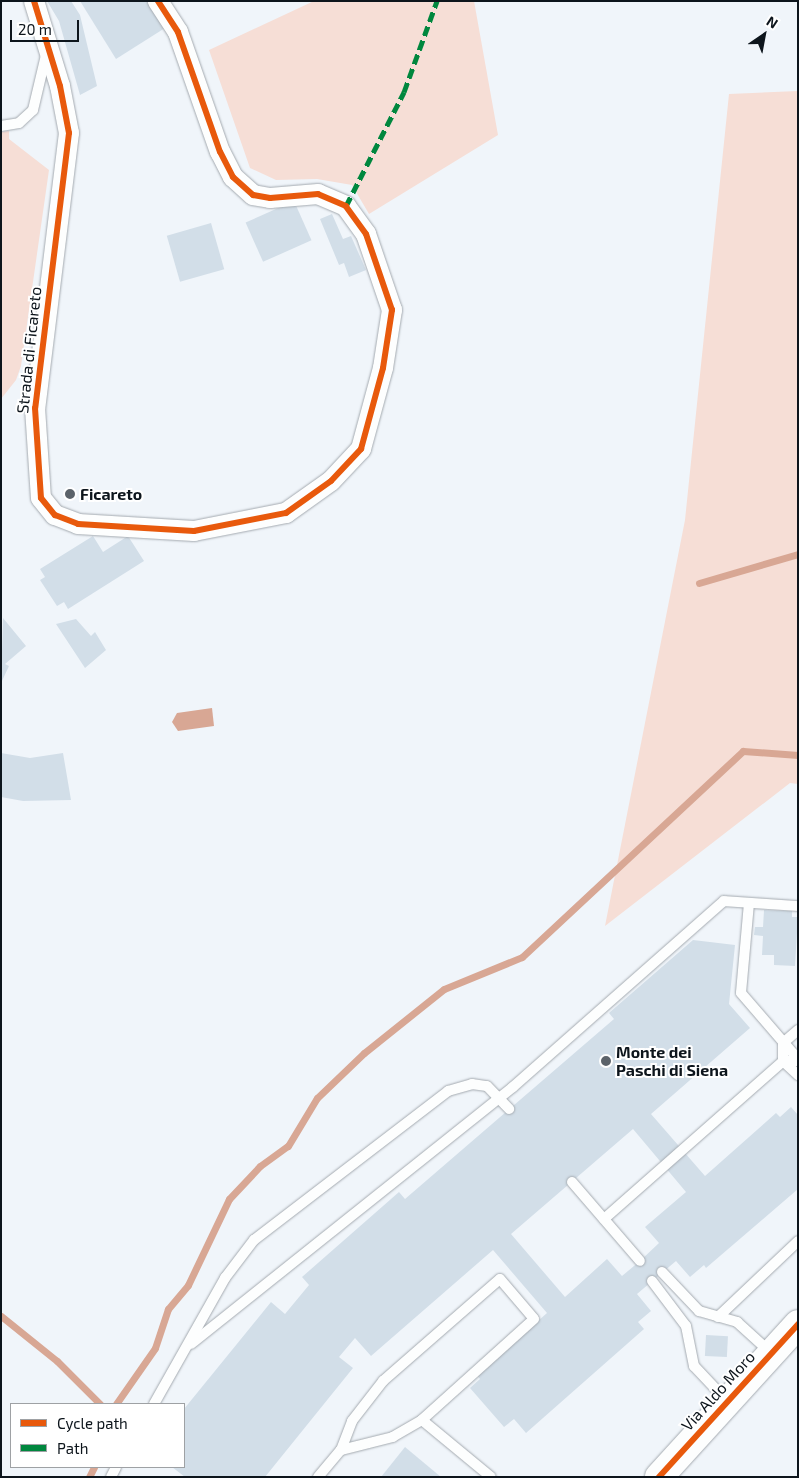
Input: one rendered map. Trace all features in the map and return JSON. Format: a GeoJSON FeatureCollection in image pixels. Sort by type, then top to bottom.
{"type":"FeatureCollection","features":[{"type":"Feature","properties":{"kind":"street","name":"Strada di Ficareto"},"geometry":{"type":"LineString","coordinates":[[34,1],[48,47],[69,133],[35,408],[41,498],[55,515],[78,524],[194,531],[286,513],[331,482],[361,449],[382,368],[392,310],[366,234],[346,206],[318,194],[270,198],[252,195],[233,177],[220,152],[178,32],[158,1]]}},
{"type":"Feature","properties":{"kind":"street","name":"Via Aldo Moro"},"geometry":{"type":"LineString","coordinates":[[658,1477],[798,1324]]}},
{"type":"Feature","properties":{"kind":"lane"},"geometry":{"type":"LineString","coordinates":[[1,126],[19,124],[33,110],[48,47]]}},
{"type":"Feature","properties":{"kind":"lane"},"geometry":{"type":"LineString","coordinates":[[191,1344],[499,1098],[724,901],[798,906]]}},
{"type":"Feature","properties":{"kind":"lane"},"geometry":{"type":"LineString","coordinates":[[749,903],[741,993],[798,1060]]}},
{"type":"Feature","properties":{"kind":"lane"},"geometry":{"type":"LineString","coordinates":[[783,1043],[798,1030]]}},
{"type":"Feature","properties":{"kind":"lane"},"geometry":{"type":"LineString","coordinates":[[783,1043],[784,1061],[798,1075]]}},
{"type":"Feature","properties":{"kind":"lane"},"geometry":{"type":"LineString","coordinates":[[604,1218],[784,1061],[798,1060]]}},
{"type":"Feature","properties":{"kind":"lane"},"geometry":{"type":"LineString","coordinates":[[155,1403],[191,1344],[226,1278],[254,1240],[448,1091],[480,1084],[499,1098],[509,1109]]}},
{"type":"Feature","properties":{"kind":"lane"},"geometry":{"type":"LineString","coordinates":[[572,1182],[640,1261]]}},
{"type":"Feature","properties":{"kind":"lane"},"geometry":{"type":"LineString","coordinates":[[718,1317],[798,1241]]}},
{"type":"Feature","properties":{"kind":"lane"},"geometry":{"type":"LineString","coordinates":[[662,1272],[699,1311],[737,1322],[771,1353]]}},
{"type":"Feature","properties":{"kind":"lane"},"geometry":{"type":"LineString","coordinates":[[318,1477],[340,1450],[352,1421],[383,1381],[500,1279],[534,1319],[422,1420],[393,1437],[340,1450]]}},
{"type":"Feature","properties":{"kind":"lane"},"geometry":{"type":"LineString","coordinates":[[652,1281],[686,1326],[694,1366],[728,1402]]}},
{"type":"Feature","properties":{"kind":"lane"},"geometry":{"type":"LineString","coordinates":[[422,1420],[491,1477]]}},
{"type":"Feature","properties":{"kind":"shaded area"},"geometry":{"type":"Polygon","coordinates":[[[314,1],[474,1],[498,135],[369,214],[352,185],[317,179],[276,180],[250,168],[209,50],[314,1]]]}},
{"type":"Feature","properties":{"kind":"shaded area"},"geometry":{"type":"Polygon","coordinates":[[[798,91],[798,784],[790,783],[605,926],[685,520],[729,94],[798,91]]]}},
{"type":"Feature","properties":{"kind":"shaded area"},"geometry":{"type":"Polygon","coordinates":[[[9,131],[9,139],[49,170],[21,366],[16,380],[1,399],[1,132],[9,131]]]}},
{"type":"Feature","properties":{"kind":"shaded area"},"geometry":{"type":"Polygon","coordinates":[[[212,708],[214,726],[178,731],[172,722],[177,713],[212,708]]]}},
{"type":"Feature","properties":{"kind":"building"},"geometry":{"type":"Polygon","coordinates":[[[47,1],[71,1],[80,15],[97,86],[80,95],[59,21],[47,1]]]}},
{"type":"Feature","properties":{"kind":"building"},"geometry":{"type":"Polygon","coordinates":[[[80,1],[147,1],[165,28],[116,59],[80,1]]]}},
{"type":"Feature","properties":{"kind":"building"},"geometry":{"type":"Polygon","coordinates":[[[294,201],[311,240],[263,262],[246,223],[294,201]]]}},
{"type":"Feature","properties":{"kind":"building"},"geometry":{"type":"Polygon","coordinates":[[[332,214],[343,239],[351,236],[366,270],[349,277],[344,263],[339,265],[320,219],[332,214]]]}},
{"type":"Feature","properties":{"kind":"building"},"geometry":{"type":"Polygon","coordinates":[[[211,223],[224,269],[180,282],[167,236],[211,223]]]}},
{"type":"Feature","properties":{"kind":"building"},"geometry":{"type":"Polygon","coordinates":[[[93,536],[103,552],[128,536],[144,561],[68,609],[64,602],[57,606],[40,580],[45,577],[40,569],[93,536]]]}},
{"type":"Feature","properties":{"kind":"building"},"geometry":{"type":"Polygon","coordinates":[[[3,618],[26,646],[5,664],[9,666],[1,683],[3,618]]]}},
{"type":"Feature","properties":{"kind":"building"},"geometry":{"type":"Polygon","coordinates":[[[76,619],[91,636],[95,632],[106,650],[85,668],[56,624],[76,619]]]}},
{"type":"Feature","properties":{"kind":"building"},"geometry":{"type":"Polygon","coordinates":[[[1,753],[30,758],[63,753],[71,800],[23,801],[1,797],[1,753]]]}},
{"type":"Feature","properties":{"kind":"building"},"geometry":{"type":"Polygon","coordinates":[[[764,910],[792,911],[792,917],[798,917],[795,966],[774,965],[774,955],[762,955],[763,936],[754,935],[755,927],[763,927],[764,910]]]}},
{"type":"Feature","properties":{"kind":"building"},"geometry":{"type":"Polygon","coordinates":[[[693,940],[735,945],[729,1004],[750,1028],[651,1114],[705,1176],[776,1113],[780,1117],[791,1107],[798,1115],[798,1189],[706,1268],[704,1265],[690,1277],[676,1261],[637,1294],[651,1311],[638,1322],[644,1329],[526,1433],[514,1419],[504,1427],[470,1388],[480,1379],[477,1375],[547,1313],[493,1250],[371,1356],[355,1338],[339,1357],[353,1368],[265,1477],[185,1477],[173,1468],[185,1468],[185,1408],[271,1302],[285,1314],[309,1285],[302,1277],[399,1192],[405,1199],[614,1019],[609,1013],[693,940]],[[633,1129],[511,1234],[565,1297],[607,1259],[622,1276],[640,1261],[659,1243],[645,1227],[686,1192],[633,1129]]]}},
{"type":"Feature","properties":{"kind":"building"},"geometry":{"type":"Polygon","coordinates":[[[706,1335],[728,1336],[727,1357],[705,1356],[706,1335]]]}},
{"type":"Feature","properties":{"kind":"building"},"geometry":{"type":"Polygon","coordinates":[[[405,1447],[441,1477],[381,1477],[405,1447]]]}},
{"type":"Feature","properties":{"kind":"waterway"},"geometry":{"type":"LineString","coordinates":[[699,583],[798,554]]}},
{"type":"Feature","properties":{"kind":"waterway"},"geometry":{"type":"LineString","coordinates":[[117,1403],[155,1348],[168,1309],[188,1285],[229,1199],[260,1166],[288,1146],[317,1098],[364,1053],[444,989],[522,957],[743,751],[798,755]]}},
{"type":"Feature","properties":{"kind":"waterway"},"geometry":{"type":"LineString","coordinates":[[1,1316],[57,1361],[99,1403]]}},
{"type":"Feature","properties":{"kind":"waterway"},"geometry":{"type":"LineString","coordinates":[[89,1477],[94,1468]]}},
{"type":"Feature","properties":{"kind":"marked path"},"geometry":{"type":"LineString","coordinates":[[346,206],[404,92],[437,1]]}},
{"type":"Feature","properties":{"kind":"cycle path"},"geometry":{"type":"LineString","coordinates":[[34,1],[60,86],[69,133],[35,408],[41,498],[55,515],[78,524],[194,531],[286,513],[331,481],[361,449],[383,368],[392,310],[366,234],[346,206],[318,194],[270,198],[253,195],[233,177],[220,152],[178,32],[158,1]]}},
{"type":"Feature","properties":{"kind":"cycle path"},"geometry":{"type":"LineString","coordinates":[[659,1477],[798,1324]]}},
{"type":"Feature","properties":{"kind":"place","name":"Ficareto"},"geometry":{"type":"Point","coordinates":[70,494]}},
{"type":"Feature","properties":{"kind":"place","name":"Monte dei Paschi di Siena"},"geometry":{"type":"Point","coordinates":[606,1061]}}]}
